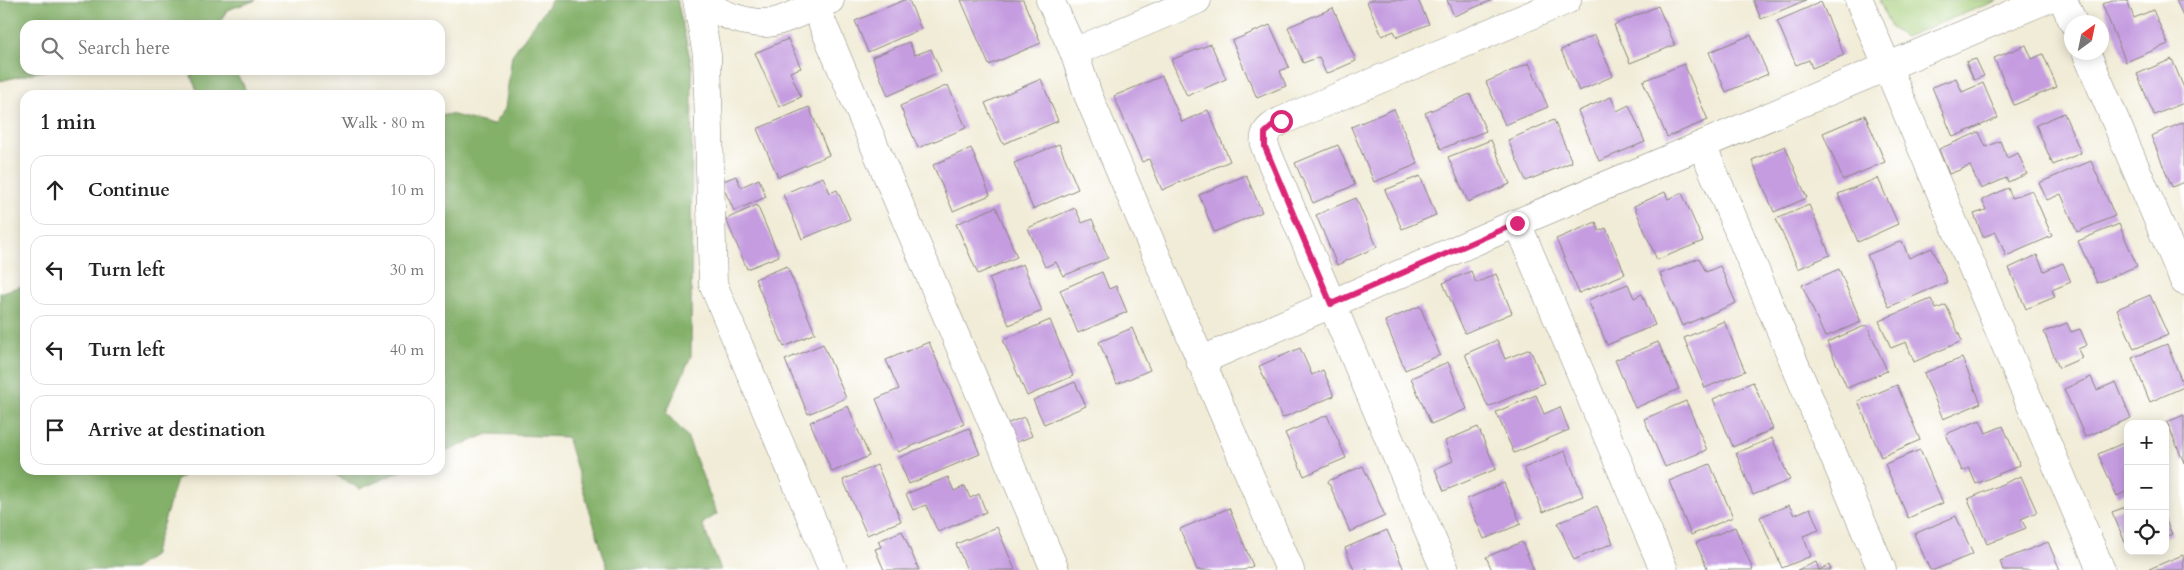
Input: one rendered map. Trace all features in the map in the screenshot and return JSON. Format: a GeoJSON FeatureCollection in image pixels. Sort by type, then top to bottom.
{"type":"FeatureCollection","features":[{"type":"Feature","properties":{"kind":"street"},"geometry":{"type":"LineString","coordinates":[[697,0],[707,56],[713,284],[833,570]]}},
{"type":"Feature","properties":{"kind":"street"},"geometry":{"type":"LineString","coordinates":[[704,0],[712,8],[733,17],[769,24],[822,3],[1055,570]]}},
{"type":"Feature","properties":{"kind":"street"},"geometry":{"type":"LineString","coordinates":[[1050,0],[1074,52],[1088,95],[1290,570]]}},
{"type":"Feature","properties":{"kind":"street"},"geometry":{"type":"LineString","coordinates":[[1074,52],[1197,0]]}},
{"type":"Feature","properties":{"kind":"street"},"geometry":{"type":"LineString","coordinates":[[1445,570],[1265,147],[1264,138],[1269,128],[1281,121],[1567,0]]}},
{"type":"Feature","properties":{"kind":"street"},"geometry":{"type":"LineString","coordinates":[[1859,0],[2102,570]]}},
{"type":"Feature","properties":{"kind":"street"},"geometry":{"type":"LineString","coordinates":[[1200,361],[1517,223],[2046,0]]}},
{"type":"Feature","properties":{"kind":"street"},"geometry":{"type":"LineString","coordinates":[[2063,0],[2070,15]]}},
{"type":"Feature","properties":{"kind":"street"},"geometry":{"type":"LineString","coordinates":[[2089,60],[2184,281]]}},
{"type":"Feature","properties":{"kind":"street"},"geometry":{"type":"LineString","coordinates":[[1702,145],[1882,570]]}},
{"type":"Feature","properties":{"kind":"street"},"geometry":{"type":"LineString","coordinates":[[1517,223],[1664,570]]}},
{"type":"Feature","properties":{"kind":"green space"},"geometry":{"type":"Polygon","coordinates":[[[0,0],[256,0],[227,10],[221,20],[20,20],[20,75],[26,75],[0,81],[0,0]]]}},
{"type":"Feature","properties":{"kind":"green space"},"geometry":{"type":"Polygon","coordinates":[[[552,0],[677,0],[692,67],[691,356],[666,413],[687,436],[717,514],[702,524],[721,570],[608,570],[567,437],[488,434],[445,452],[445,115],[450,114],[493,125],[505,109],[512,55],[552,0]]]}},
{"type":"Feature","properties":{"kind":"green space"},"geometry":{"type":"Polygon","coordinates":[[[1879,0],[1998,0],[1905,37],[1891,28],[1879,0]]]}},
{"type":"Feature","properties":{"kind":"green space"},"geometry":{"type":"Polygon","coordinates":[[[191,75],[237,75],[245,90],[197,90],[191,75]]]}},
{"type":"Feature","properties":{"kind":"green space"},"geometry":{"type":"Polygon","coordinates":[[[20,287],[20,475],[184,475],[177,480],[153,556],[132,570],[0,570],[0,293],[20,287]]]}},
{"type":"Feature","properties":{"kind":"green space"},"geometry":{"type":"Polygon","coordinates":[[[336,475],[392,475],[360,489],[336,475]]]}},
{"type":"Feature","properties":{"kind":"building"},"geometry":{"type":"Polygon","coordinates":[[[904,0],[909,0],[921,29],[868,52],[855,21],[904,0]]]}},
{"type":"Feature","properties":{"kind":"building"},"geometry":{"type":"Polygon","coordinates":[[[961,0],[1023,0],[1041,43],[989,65],[961,0]]]}},
{"type":"Feature","properties":{"kind":"building"},"geometry":{"type":"Polygon","coordinates":[[[1372,0],[1418,0],[1429,24],[1397,37],[1394,31],[1382,36],[1367,2],[1372,0]]]}},
{"type":"Feature","properties":{"kind":"building"},"geometry":{"type":"Polygon","coordinates":[[[1447,0],[1493,0],[1454,16],[1447,0]]]}},
{"type":"Feature","properties":{"kind":"building"},"geometry":{"type":"Polygon","coordinates":[[[1753,0],[1806,0],[1761,19],[1753,0]]]}},
{"type":"Feature","properties":{"kind":"building"},"geometry":{"type":"Polygon","coordinates":[[[2112,0],[2127,0],[2134,18],[2153,10],[2168,44],[2126,62],[2109,21],[2109,15],[2107,15],[2102,4],[2112,0]]]}},
{"type":"Feature","properties":{"kind":"building"},"geometry":{"type":"Polygon","coordinates":[[[2176,0],[2184,0],[2184,18],[2176,0]]]}},
{"type":"Feature","properties":{"kind":"building"},"geometry":{"type":"Polygon","coordinates":[[[1821,2],[1844,55],[1812,68],[1809,60],[1796,65],[1777,21],[1821,2]]]}},
{"type":"Feature","properties":{"kind":"building"},"geometry":{"type":"Polygon","coordinates":[[[1658,6],[1675,45],[1630,63],[1614,25],[1658,6]]]}},
{"type":"Feature","properties":{"kind":"building"},"geometry":{"type":"Polygon","coordinates":[[[1333,8],[1356,61],[1326,74],[1319,57],[1303,63],[1288,27],[1333,8]]]}},
{"type":"Feature","properties":{"kind":"building"},"geometry":{"type":"Polygon","coordinates":[[[1270,25],[1289,67],[1280,71],[1286,86],[1257,98],[1232,41],[1270,25]]]}},
{"type":"Feature","properties":{"kind":"building"},"geometry":{"type":"Polygon","coordinates":[[[1595,35],[1613,76],[1579,91],[1561,50],[1595,35]]]}},
{"type":"Feature","properties":{"kind":"building"},"geometry":{"type":"Polygon","coordinates":[[[1751,35],[1768,74],[1726,92],[1709,52],[1751,35]]]}},
{"type":"Feature","properties":{"kind":"building"},"geometry":{"type":"Polygon","coordinates":[[[788,39],[801,68],[790,72],[801,97],[779,107],[755,53],[788,39]]]}},
{"type":"Feature","properties":{"kind":"building"},"geometry":{"type":"Polygon","coordinates":[[[909,42],[915,55],[931,49],[941,72],[888,96],[872,57],[909,42]]]}},
{"type":"Feature","properties":{"kind":"building"},"geometry":{"type":"Polygon","coordinates":[[[1211,44],[1226,79],[1187,96],[1171,60],[1211,44]]]}},
{"type":"Feature","properties":{"kind":"building"},"geometry":{"type":"Polygon","coordinates":[[[2026,45],[2032,59],[2043,54],[2057,87],[2014,105],[1994,58],[2026,45]]]}},
{"type":"Feature","properties":{"kind":"building"},"geometry":{"type":"Polygon","coordinates":[[[1976,59],[1984,76],[1974,80],[1966,62],[1976,59]]]}},
{"type":"Feature","properties":{"kind":"building"},"geometry":{"type":"Polygon","coordinates":[[[2172,59],[2184,88],[2184,103],[2154,115],[2137,74],[2172,59]]]}},
{"type":"Feature","properties":{"kind":"building"},"geometry":{"type":"Polygon","coordinates":[[[1529,63],[1548,107],[1505,125],[1486,82],[1529,63]]]}},
{"type":"Feature","properties":{"kind":"building"},"geometry":{"type":"Polygon","coordinates":[[[1684,64],[1708,120],[1667,137],[1643,81],[1684,64]]]}},
{"type":"Feature","properties":{"kind":"building"},"geometry":{"type":"Polygon","coordinates":[[[1162,76],[1182,122],[1208,110],[1230,161],[1162,190],[1149,159],[1142,162],[1114,96],[1162,76]]]}},
{"type":"Feature","properties":{"kind":"building"},"geometry":{"type":"Polygon","coordinates":[[[1956,78],[1962,92],[1983,83],[1998,118],[1953,137],[1932,87],[1956,78]]]}},
{"type":"Feature","properties":{"kind":"building"},"geometry":{"type":"Polygon","coordinates":[[[1041,79],[1058,121],[1003,144],[985,103],[1041,79]]]}},
{"type":"Feature","properties":{"kind":"building"},"geometry":{"type":"Polygon","coordinates":[[[948,85],[966,128],[918,148],[900,106],[948,85]]]}},
{"type":"Feature","properties":{"kind":"building"},"geometry":{"type":"Polygon","coordinates":[[[1470,94],[1486,131],[1441,149],[1425,113],[1470,94]]]}},
{"type":"Feature","properties":{"kind":"building"},"geometry":{"type":"Polygon","coordinates":[[[1611,97],[1617,111],[1629,105],[1645,142],[1599,161],[1578,111],[1611,97]]]}},
{"type":"Feature","properties":{"kind":"building"},"geometry":{"type":"Polygon","coordinates":[[[809,107],[829,155],[778,177],[757,129],[809,107]]]}},
{"type":"Feature","properties":{"kind":"building"},"geometry":{"type":"Polygon","coordinates":[[[1394,109],[1418,164],[1374,182],[1351,127],[1394,109]]]}},
{"type":"Feature","properties":{"kind":"building"},"geometry":{"type":"Polygon","coordinates":[[[2064,113],[2081,153],[2053,165],[2036,125],[2064,113]]]}},
{"type":"Feature","properties":{"kind":"building"},"geometry":{"type":"Polygon","coordinates":[[[1865,115],[1885,162],[1843,180],[1823,133],[1865,115]]]}},
{"type":"Feature","properties":{"kind":"building"},"geometry":{"type":"Polygon","coordinates":[[[1554,120],[1572,162],[1526,181],[1508,140],[1554,120]]]}},
{"type":"Feature","properties":{"kind":"building"},"geometry":{"type":"Polygon","coordinates":[[[2184,122],[2184,182],[2172,187],[2151,136],[2184,122]]]}},
{"type":"Feature","properties":{"kind":"building"},"geometry":{"type":"Polygon","coordinates":[[[1979,132],[1986,147],[2000,141],[2007,158],[2018,153],[2027,174],[2008,182],[2006,178],[1981,189],[1970,166],[1949,174],[1939,149],[1979,132]]]}},
{"type":"Feature","properties":{"kind":"building"},"geometry":{"type":"Polygon","coordinates":[[[1491,140],[1510,184],[1468,202],[1448,157],[1491,140]]]}},
{"type":"Feature","properties":{"kind":"building"},"geometry":{"type":"Polygon","coordinates":[[[1059,144],[1078,189],[1033,209],[1014,163],[1059,144]]]}},
{"type":"Feature","properties":{"kind":"building"},"geometry":{"type":"Polygon","coordinates":[[[1338,145],[1355,185],[1313,203],[1295,163],[1338,145]]]}},
{"type":"Feature","properties":{"kind":"building"},"geometry":{"type":"Polygon","coordinates":[[[1785,146],[1807,198],[1774,212],[1752,160],[1785,146]]]}},
{"type":"Feature","properties":{"kind":"building"},"geometry":{"type":"Polygon","coordinates":[[[971,148],[990,195],[953,211],[933,165],[971,148]]]}},
{"type":"Feature","properties":{"kind":"building"},"geometry":{"type":"Polygon","coordinates":[[[2091,161],[2115,216],[2077,232],[2061,194],[2047,200],[2039,183],[2091,161]]]}},
{"type":"Feature","properties":{"kind":"building"},"geometry":{"type":"Polygon","coordinates":[[[1246,175],[1262,212],[1214,232],[1199,195],[1246,175]]]}},
{"type":"Feature","properties":{"kind":"building"},"geometry":{"type":"Polygon","coordinates":[[[736,176],[741,187],[759,179],[766,197],[734,211],[721,182],[736,176]]]}},
{"type":"Feature","properties":{"kind":"building"},"geometry":{"type":"Polygon","coordinates":[[[1420,176],[1436,215],[1402,229],[1385,190],[1420,176]]]}},
{"type":"Feature","properties":{"kind":"building"},"geometry":{"type":"Polygon","coordinates":[[[823,177],[830,193],[837,190],[850,219],[802,239],[783,194],[823,177]]]}},
{"type":"Feature","properties":{"kind":"building"},"geometry":{"type":"Polygon","coordinates":[[[1878,178],[1898,224],[1858,242],[1838,194],[1878,178]]]}},
{"type":"Feature","properties":{"kind":"building"},"geometry":{"type":"Polygon","coordinates":[[[2008,188],[2012,198],[2032,190],[2052,236],[2006,256],[1996,232],[1983,237],[1974,214],[1986,210],[1982,200],[2008,188]]]}},
{"type":"Feature","properties":{"kind":"building"},"geometry":{"type":"Polygon","coordinates":[[[1665,192],[1668,199],[1682,193],[1703,241],[1657,260],[1634,206],[1665,192]]]}},
{"type":"Feature","properties":{"kind":"building"},"geometry":{"type":"Polygon","coordinates":[[[1356,198],[1377,247],[1337,265],[1316,215],[1356,198]]]}},
{"type":"Feature","properties":{"kind":"building"},"geometry":{"type":"Polygon","coordinates":[[[757,205],[779,256],[747,269],[726,219],[757,205]]]}},
{"type":"Feature","properties":{"kind":"building"},"geometry":{"type":"Polygon","coordinates":[[[1809,205],[1830,255],[1798,269],[1776,219],[1809,205]]]}},
{"type":"Feature","properties":{"kind":"building"},"geometry":{"type":"Polygon","coordinates":[[[996,207],[1017,257],[978,274],[956,224],[996,207]]]}},
{"type":"Feature","properties":{"kind":"building"},"geometry":{"type":"Polygon","coordinates":[[[1075,208],[1082,223],[1092,219],[1108,258],[1063,276],[1056,262],[1045,267],[1028,228],[1075,208]]]}},
{"type":"Feature","properties":{"kind":"building"},"geometry":{"type":"Polygon","coordinates":[[[1596,222],[1599,231],[1606,228],[1625,274],[1579,293],[1556,239],[1596,222]]]}},
{"type":"Feature","properties":{"kind":"building"},"geometry":{"type":"Polygon","coordinates":[[[2119,224],[2137,266],[2097,283],[2078,241],[2119,224]]]}},
{"type":"Feature","properties":{"kind":"building"},"geometry":{"type":"Polygon","coordinates":[[[1902,241],[1909,258],[1932,248],[1947,282],[1889,307],[1867,255],[1902,241]]]}},
{"type":"Feature","properties":{"kind":"building"},"geometry":{"type":"Polygon","coordinates":[[[2037,255],[2044,271],[2063,263],[2071,282],[2052,290],[2055,297],[2026,309],[2009,268],[2037,255]]]}},
{"type":"Feature","properties":{"kind":"building"},"geometry":{"type":"Polygon","coordinates":[[[1699,258],[1706,272],[1720,266],[1736,303],[1682,326],[1660,274],[1699,258]]]}},
{"type":"Feature","properties":{"kind":"building"},"geometry":{"type":"Polygon","coordinates":[[[1023,264],[1042,311],[1009,325],[989,278],[1023,264]]]}},
{"type":"Feature","properties":{"kind":"building"},"geometry":{"type":"Polygon","coordinates":[[[787,266],[815,333],[784,347],[755,279],[787,266]]]}},
{"type":"Feature","properties":{"kind":"building"},"geometry":{"type":"Polygon","coordinates":[[[1839,269],[1861,322],[1825,337],[1802,285],[1839,269]]]}},
{"type":"Feature","properties":{"kind":"building"},"geometry":{"type":"Polygon","coordinates":[[[1471,271],[1476,283],[1496,274],[1512,313],[1465,333],[1443,283],[1471,271]]]}},
{"type":"Feature","properties":{"kind":"building"},"geometry":{"type":"Polygon","coordinates":[[[1102,272],[1109,289],[1116,286],[1127,312],[1078,333],[1060,290],[1102,272]]]}},
{"type":"Feature","properties":{"kind":"building"},"geometry":{"type":"Polygon","coordinates":[[[1628,284],[1634,298],[1642,294],[1655,325],[1607,345],[1588,300],[1628,284]]]}},
{"type":"Feature","properties":{"kind":"building"},"geometry":{"type":"Polygon","coordinates":[[[2150,295],[2168,335],[2134,349],[2117,309],[2150,295]]]}},
{"type":"Feature","properties":{"kind":"building"},"geometry":{"type":"Polygon","coordinates":[[[1931,299],[1936,309],[1946,305],[1962,341],[1914,362],[1906,342],[1891,348],[1879,321],[1931,299]]]}},
{"type":"Feature","properties":{"kind":"building"},"geometry":{"type":"Polygon","coordinates":[[[1420,306],[1440,355],[1405,370],[1385,321],[1420,306]]]}},
{"type":"Feature","properties":{"kind":"building"},"geometry":{"type":"Polygon","coordinates":[[[1050,320],[1073,376],[1027,396],[1003,340],[1050,320]]]}},
{"type":"Feature","properties":{"kind":"building"},"geometry":{"type":"Polygon","coordinates":[[[1724,321],[1745,371],[1705,388],[1684,338],[1724,321]]]}},
{"type":"Feature","properties":{"kind":"building"},"geometry":{"type":"Polygon","coordinates":[[[2067,323],[2071,332],[2080,329],[2087,345],[2078,349],[2082,358],[2059,368],[2044,332],[2067,323]]]}},
{"type":"Feature","properties":{"kind":"building"},"geometry":{"type":"Polygon","coordinates":[[[1867,325],[1887,371],[1847,388],[1827,342],[1867,325]]]}},
{"type":"Feature","properties":{"kind":"building"},"geometry":{"type":"Polygon","coordinates":[[[1132,328],[1150,370],[1117,384],[1099,342],[1132,328]]]}},
{"type":"Feature","properties":{"kind":"building"},"geometry":{"type":"Polygon","coordinates":[[[1497,340],[1505,359],[1530,349],[1544,383],[1488,407],[1465,354],[1497,340]]]}},
{"type":"Feature","properties":{"kind":"building"},"geometry":{"type":"Polygon","coordinates":[[[929,342],[964,424],[898,452],[876,399],[899,389],[886,360],[929,342]]]}},
{"type":"Feature","properties":{"kind":"building"},"geometry":{"type":"Polygon","coordinates":[[[1658,342],[1679,389],[1635,408],[1615,360],[1658,342]]]}},
{"type":"Feature","properties":{"kind":"building"},"geometry":{"type":"Polygon","coordinates":[[[823,344],[846,398],[808,414],[785,360],[823,344]]]}},
{"type":"Feature","properties":{"kind":"building"},"geometry":{"type":"Polygon","coordinates":[[[2167,344],[2184,387],[2150,402],[2132,358],[2167,344]]]}},
{"type":"Feature","properties":{"kind":"building"},"geometry":{"type":"Polygon","coordinates":[[[1300,348],[1312,375],[1323,370],[1334,396],[1282,418],[1259,366],[1300,348]]]}},
{"type":"Feature","properties":{"kind":"building"},"geometry":{"type":"Polygon","coordinates":[[[1962,358],[1981,403],[1943,419],[1924,373],[1962,358]]]}},
{"type":"Feature","properties":{"kind":"building"},"geometry":{"type":"Polygon","coordinates":[[[1448,362],[1467,409],[1431,424],[1411,378],[1448,362]]]}},
{"type":"Feature","properties":{"kind":"building"},"geometry":{"type":"Polygon","coordinates":[[[2091,377],[2097,390],[2116,382],[2131,418],[2085,437],[2064,389],[2091,377]]]}},
{"type":"Feature","properties":{"kind":"building"},"geometry":{"type":"Polygon","coordinates":[[[1075,382],[1086,406],[1044,424],[1033,400],[1075,382]]]}},
{"type":"Feature","properties":{"kind":"building"},"geometry":{"type":"Polygon","coordinates":[[[1753,382],[1773,429],[1733,447],[1713,399],[1753,382]]]}},
{"type":"Feature","properties":{"kind":"building"},"geometry":{"type":"Polygon","coordinates":[[[1897,385],[1920,440],[1881,457],[1858,401],[1897,385]]]}},
{"type":"Feature","properties":{"kind":"building"},"geometry":{"type":"Polygon","coordinates":[[[1536,395],[1544,414],[1560,407],[1569,430],[1514,453],[1496,412],[1536,395]]]}},
{"type":"Feature","properties":{"kind":"building"},"geometry":{"type":"Polygon","coordinates":[[[1686,401],[1707,450],[1665,467],[1644,419],[1686,401]]]}},
{"type":"Feature","properties":{"kind":"building"},"geometry":{"type":"Polygon","coordinates":[[[848,406],[869,456],[832,472],[810,422],[848,406]]]}},
{"type":"Feature","properties":{"kind":"building"},"geometry":{"type":"Polygon","coordinates":[[[1327,415],[1346,458],[1304,476],[1285,433],[1327,415]]]}},
{"type":"Feature","properties":{"kind":"building"},"geometry":{"type":"Polygon","coordinates":[[[2184,415],[2184,463],[2169,427],[2169,421],[2184,415]]]}},
{"type":"Feature","properties":{"kind":"building"},"geometry":{"type":"Polygon","coordinates":[[[1024,417],[1032,436],[1015,443],[1006,424],[1024,417]]]}},
{"type":"Feature","properties":{"kind":"building"},"geometry":{"type":"Polygon","coordinates":[[[1980,420],[1986,433],[2003,426],[2020,465],[1976,484],[1969,468],[1962,471],[1946,434],[1980,420]]]}},
{"type":"Feature","properties":{"kind":"building"},"geometry":{"type":"Polygon","coordinates":[[[1478,427],[1496,469],[1444,491],[1435,469],[1453,461],[1445,441],[1478,427]]]}},
{"type":"Feature","properties":{"kind":"building"},"geometry":{"type":"Polygon","coordinates":[[[969,428],[980,454],[909,484],[898,458],[969,428]]]}},
{"type":"Feature","properties":{"kind":"building"},"geometry":{"type":"Polygon","coordinates":[[[1772,438],[1790,480],[1753,495],[1736,453],[1772,438]]]}},
{"type":"Feature","properties":{"kind":"building"},"geometry":{"type":"Polygon","coordinates":[[[2124,443],[2124,493],[2117,496],[2098,454],[2124,443]]]}},
{"type":"Feature","properties":{"kind":"building"},"geometry":{"type":"Polygon","coordinates":[[[1920,450],[1943,503],[1908,518],[1885,464],[1920,450]]]}},
{"type":"Feature","properties":{"kind":"building"},"geometry":{"type":"Polygon","coordinates":[[[1565,451],[1583,496],[1543,512],[1524,468],[1565,451]]]}},
{"type":"Feature","properties":{"kind":"building"},"geometry":{"type":"Polygon","coordinates":[[[1710,464],[1733,517],[1691,535],[1669,481],[1710,464]]]}},
{"type":"Feature","properties":{"kind":"building"},"geometry":{"type":"Polygon","coordinates":[[[877,465],[901,521],[867,535],[843,480],[877,465]]]}},
{"type":"Feature","properties":{"kind":"building"},"geometry":{"type":"Polygon","coordinates":[[[1363,466],[1385,516],[1350,532],[1328,481],[1363,466]]]}},
{"type":"Feature","properties":{"kind":"building"},"geometry":{"type":"Polygon","coordinates":[[[2021,476],[2037,512],[2021,519],[2026,528],[1987,544],[1968,499],[2021,476]]]}},
{"type":"Feature","properties":{"kind":"building"},"geometry":{"type":"Polygon","coordinates":[[[948,477],[954,491],[965,486],[970,498],[979,494],[986,512],[938,532],[926,505],[913,510],[906,494],[948,477]]]}},
{"type":"Feature","properties":{"kind":"building"},"geometry":{"type":"Polygon","coordinates":[[[1504,483],[1521,524],[1484,539],[1467,499],[1504,483]]]}},
{"type":"Feature","properties":{"kind":"building"},"geometry":{"type":"Polygon","coordinates":[[[1789,505],[1794,515],[1810,508],[1819,530],[1803,536],[1811,556],[1782,568],[1760,517],[1789,505]]]}},
{"type":"Feature","properties":{"kind":"building"},"geometry":{"type":"Polygon","coordinates":[[[1597,506],[1613,543],[1574,560],[1558,523],[1597,506]]]}},
{"type":"Feature","properties":{"kind":"building"},"geometry":{"type":"Polygon","coordinates":[[[1229,508],[1253,566],[1244,570],[1197,570],[1180,529],[1229,508]]]}},
{"type":"Feature","properties":{"kind":"building"},"geometry":{"type":"Polygon","coordinates":[[[2124,508],[2124,540],[2112,512],[2124,508]]]}},
{"type":"Feature","properties":{"kind":"building"},"geometry":{"type":"Polygon","coordinates":[[[1956,516],[1973,554],[1930,570],[1914,534],[1956,516]]]}},
{"type":"Feature","properties":{"kind":"building"},"geometry":{"type":"Polygon","coordinates":[[[997,527],[1015,570],[967,570],[956,544],[997,527]]]}},
{"type":"Feature","properties":{"kind":"building"},"geometry":{"type":"Polygon","coordinates":[[[1735,527],[1753,570],[1708,570],[1696,543],[1735,527]]]}},
{"type":"Feature","properties":{"kind":"building"},"geometry":{"type":"Polygon","coordinates":[[[1387,530],[1404,570],[1354,570],[1345,548],[1387,530]]]}},
{"type":"Feature","properties":{"kind":"building"},"geometry":{"type":"Polygon","coordinates":[[[902,531],[919,570],[884,570],[875,549],[881,547],[878,541],[902,531]]]}},
{"type":"Feature","properties":{"kind":"building"},"geometry":{"type":"Polygon","coordinates":[[[1522,542],[1534,570],[1492,570],[1486,557],[1522,542]]]}},
{"type":"Feature","properties":{"kind":"building"},"geometry":{"type":"Polygon","coordinates":[[[2048,542],[2060,570],[2003,570],[2000,561],[2048,542]]]}},
{"type":"Feature","properties":{"kind":"building"},"geometry":{"type":"Polygon","coordinates":[[[2183,555],[2184,570],[2147,570],[2170,560],[2183,555]]]}},
{"type":"Feature","properties":{"kind":"building"},"geometry":{"type":"Polygon","coordinates":[[[1816,562],[1819,570],[1797,570],[1816,562]]]}},
{"type":"Feature","properties":{"kind":"building"},"geometry":{"type":"Polygon","coordinates":[[[1829,565],[1831,570],[1819,570],[1829,565]]]}},
{"type":"Feature","properties":{"kind":"route"},"geometry":{"type":"LineString","coordinates":[[1281,121],[1269,128],[1265,133],[1265,147],[1331,304],[1517,223]]}}]}
